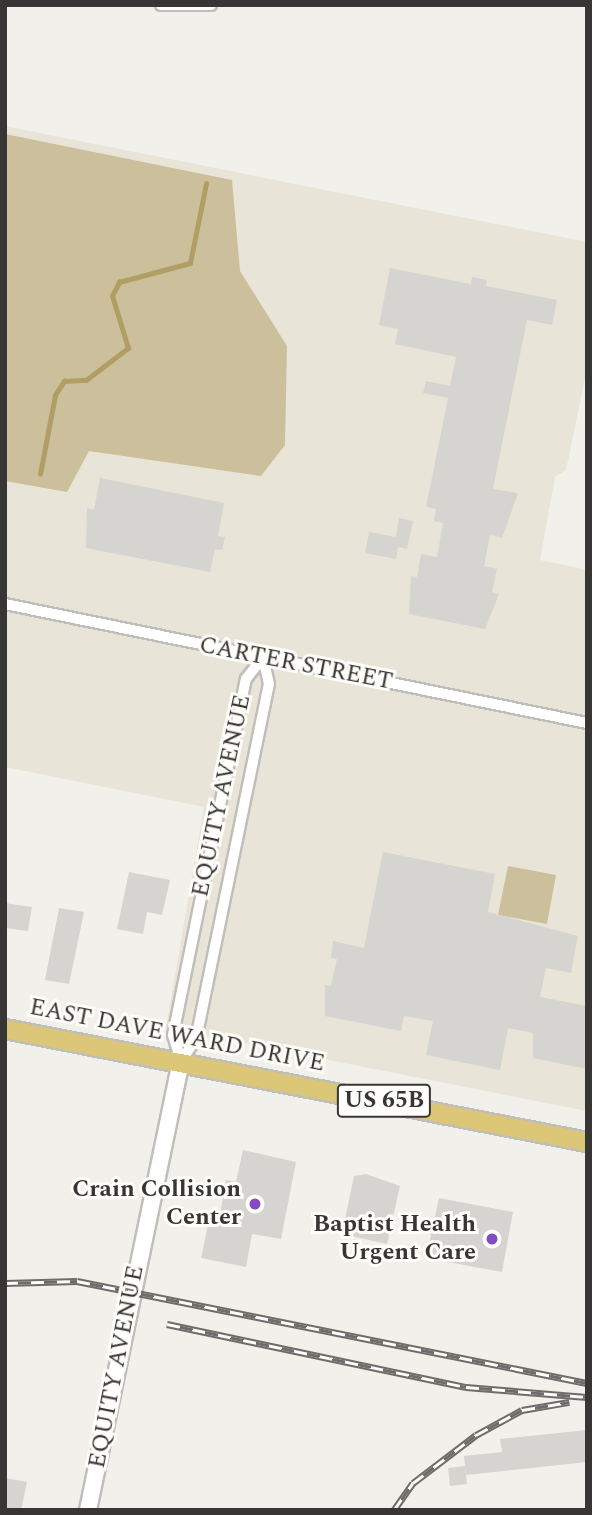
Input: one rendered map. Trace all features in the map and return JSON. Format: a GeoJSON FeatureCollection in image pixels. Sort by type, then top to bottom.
{"type":"FeatureCollection","features":[{"type":"Feature","properties":{"kind":"main road","name":"EAST DAVE WARD DRIVE"},"geometry":{"type":"LineString","coordinates":[[5,1028],[181,1060],[587,1142]]}},
{"type":"Feature","properties":{"kind":"street"},"geometry":{"type":"LineString","coordinates":[[161,5],[211,5]]}},
{"type":"Feature","properties":{"kind":"street","name":"CARTER STREET"},"geometry":{"type":"LineString","coordinates":[[5,604],[587,723]]}},
{"type":"Feature","properties":{"kind":"street","name":"EQUITY AVENUE"},"geometry":{"type":"LineString","coordinates":[[181,1060],[173,1035],[202,891],[246,679],[263,657]]}},
{"type":"Feature","properties":{"kind":"street","name":"EQUITY AVENUE"},"geometry":{"type":"LineString","coordinates":[[88,1510],[181,1060],[196,1039],[269,684],[263,657]]}},
{"type":"Feature","properties":{"kind":"shaded area"},"geometry":{"type":"Polygon","coordinates":[[[5,126],[587,242],[587,369],[566,470],[555,477],[540,560],[587,570],[587,1111],[166,1028],[204,807],[5,767],[5,126]]]}},
{"type":"Feature","properties":{"kind":"shaded area"},"geometry":{"type":"Polygon","coordinates":[[[5,134],[232,180],[240,271],[287,346],[285,445],[261,476],[89,451],[67,492],[5,481],[5,134]]]}},
{"type":"Feature","properties":{"kind":"shaded area"},"geometry":{"type":"Polygon","coordinates":[[[508,866],[556,875],[547,924],[498,915],[508,866]]]}},
{"type":"Feature","properties":{"kind":"building"},"geometry":{"type":"Polygon","coordinates":[[[390,268],[471,284],[472,277],[487,280],[486,286],[557,300],[552,325],[527,320],[493,489],[518,493],[502,538],[490,535],[484,566],[497,569],[492,592],[499,594],[485,629],[409,614],[411,576],[417,577],[421,554],[437,557],[443,523],[434,521],[436,509],[426,507],[448,398],[423,393],[426,381],[450,386],[456,357],[395,344],[398,329],[379,325],[390,268]]]}},
{"type":"Feature","properties":{"kind":"building"},"geometry":{"type":"Polygon","coordinates":[[[100,478],[224,503],[218,536],[225,537],[222,550],[215,549],[210,572],[86,548],[87,508],[94,510],[100,478]]]}},
{"type":"Feature","properties":{"kind":"building"},"geometry":{"type":"Polygon","coordinates":[[[399,518],[413,521],[407,549],[398,547],[396,559],[365,553],[369,532],[396,537],[399,518]]]}},
{"type":"Feature","properties":{"kind":"building"},"geometry":{"type":"Polygon","coordinates":[[[383,852],[495,874],[488,912],[578,936],[571,973],[546,968],[540,997],[587,1006],[587,1069],[533,1058],[533,1033],[508,1028],[500,1070],[426,1055],[433,1021],[404,1016],[401,1031],[325,1016],[325,985],[331,986],[337,959],[331,958],[333,941],[364,948],[383,852]]]}},
{"type":"Feature","properties":{"kind":"building"},"geometry":{"type":"Polygon","coordinates":[[[129,872],[170,880],[162,915],[147,912],[143,934],[117,929],[129,872]]]}},
{"type":"Feature","properties":{"kind":"building"},"geometry":{"type":"Polygon","coordinates":[[[5,903],[32,907],[28,931],[5,928],[5,903]]]}},
{"type":"Feature","properties":{"kind":"building"},"geometry":{"type":"Polygon","coordinates":[[[59,908],[84,912],[69,984],[45,980],[59,908]]]}},
{"type":"Feature","properties":{"kind":"building","name":"Crain Collision Center"},"geometry":{"type":"Polygon","coordinates":[[[243,1150],[296,1162],[281,1239],[252,1234],[246,1267],[201,1258],[208,1225],[218,1227],[226,1180],[236,1182],[243,1150]]]}},
{"type":"Feature","properties":{"kind":"building"},"geometry":{"type":"Polygon","coordinates":[[[366,1174],[400,1186],[387,1244],[342,1234],[354,1176],[366,1174]]]}},
{"type":"Feature","properties":{"kind":"building"},"geometry":{"type":"Polygon","coordinates":[[[439,1198],[513,1212],[502,1272],[426,1258],[439,1198]]]}},
{"type":"Feature","properties":{"kind":"building"},"geometry":{"type":"Polygon","coordinates":[[[587,1430],[587,1462],[466,1475],[464,1456],[502,1452],[500,1439],[587,1430]]]}},
{"type":"Feature","properties":{"kind":"building"},"geometry":{"type":"Polygon","coordinates":[[[465,1466],[467,1484],[450,1486],[448,1468],[465,1466]]]}},
{"type":"Feature","properties":{"kind":"building"},"geometry":{"type":"Polygon","coordinates":[[[5,1478],[27,1482],[21,1510],[5,1510],[5,1478]]]}},
{"type":"Feature","properties":{"kind":"waterway"},"geometry":{"type":"LineString","coordinates":[[40,474],[55,395],[64,381],[86,380],[128,348],[112,296],[119,282],[190,263],[206,184]]}},
{"type":"Feature","properties":{"kind":"railway"},"geometry":{"type":"LineString","coordinates":[[5,1283],[77,1281],[587,1383]]}},
{"type":"Feature","properties":{"kind":"railway"},"geometry":{"type":"LineString","coordinates":[[167,1324],[466,1387],[587,1397]]}},
{"type":"Feature","properties":{"kind":"railway"},"geometry":{"type":"LineString","coordinates":[[394,1510],[413,1483],[476,1435],[522,1410],[569,1402]]}},
{"type":"Feature","properties":{"kind":"place","name":"Crain Collision Center"},"geometry":{"type":"Point","coordinates":[255,1204]}},
{"type":"Feature","properties":{"kind":"place","name":"Baptist Health Urgent Care"},"geometry":{"type":"Point","coordinates":[492,1239]}}]}
